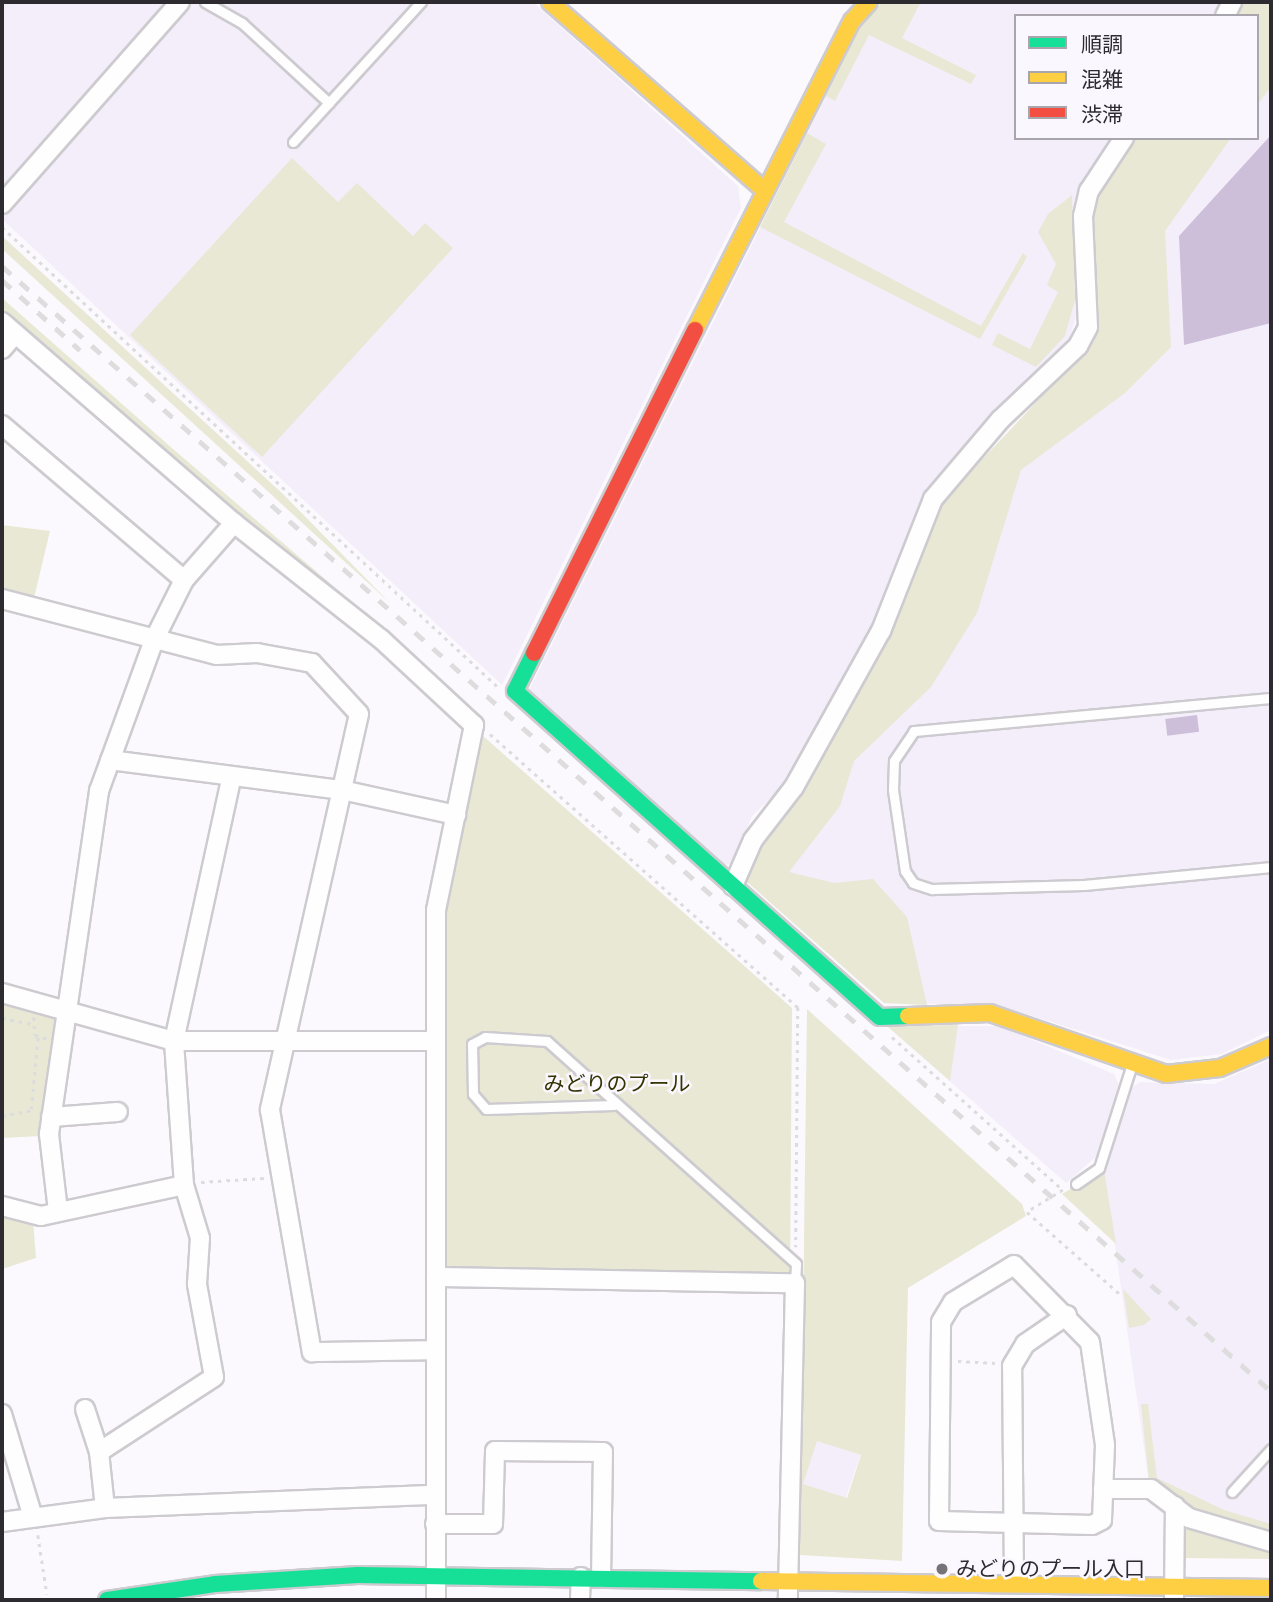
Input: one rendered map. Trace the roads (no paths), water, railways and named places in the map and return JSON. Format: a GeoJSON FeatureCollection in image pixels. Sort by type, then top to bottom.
{"type":"FeatureCollection","features":[{"type":"Feature","properties":{"kind":"street"},"geometry":{"type":"LineString","coordinates":[[2,204],[180,2]]}},
{"type":"Feature","properties":{"kind":"street"},"geometry":{"type":"LineString","coordinates":[[550,2],[765,191]]}},
{"type":"Feature","properties":{"kind":"street"},"geometry":{"type":"LineString","coordinates":[[869,2],[852,21],[515,691],[880,1017],[990,1013],[1131,1067],[1166,1074],[1205,1072],[1271,1046]]}},
{"type":"Feature","properties":{"kind":"street"},"geometry":{"type":"LineString","coordinates":[[733,886],[753,840],[794,787],[881,631],[933,499],[1000,420],[1078,346],[1088,327],[1083,216],[1089,191],[1123,140]]}},
{"type":"Feature","properties":{"kind":"street"},"geometry":{"type":"LineString","coordinates":[[2,349],[8,328],[234,523],[382,639],[474,725],[436,910],[436,1600]]}},
{"type":"Feature","properties":{"kind":"street"},"geometry":{"type":"LineString","coordinates":[[2,425],[184,580]]}},
{"type":"Feature","properties":{"kind":"street"},"geometry":{"type":"LineString","coordinates":[[58,1211],[51,1117],[70,1012],[99,792],[154,640],[184,580],[234,523]]}},
{"type":"Feature","properties":{"kind":"street"},"geometry":{"type":"LineString","coordinates":[[2,599],[217,655],[257,653],[312,663],[359,714],[270,1110],[312,1352],[436,1350]]}},
{"type":"Feature","properties":{"kind":"street"},"geometry":{"type":"LineString","coordinates":[[110,760],[342,790],[456,815]]}},
{"type":"Feature","properties":{"kind":"street"},"geometry":{"type":"LineString","coordinates":[[99,1452],[214,1377],[197,1284],[200,1238],[184,1185],[174,1041],[232,776]]}},
{"type":"Feature","properties":{"kind":"street"},"geometry":{"type":"LineString","coordinates":[[2,993],[174,1041],[436,1041]]}},
{"type":"Feature","properties":{"kind":"street"},"geometry":{"type":"LineString","coordinates":[[51,1117],[118,1112]]}},
{"type":"Feature","properties":{"kind":"street"},"geometry":{"type":"LineString","coordinates":[[2,1206],[41,1216],[184,1185]]}},
{"type":"Feature","properties":{"kind":"street"},"geometry":{"type":"LineString","coordinates":[[1014,1265],[1067,1315],[1090,1342],[1105,1445],[1102,1520],[1092,1525],[939,1521],[941,1361],[946,1312],[1014,1265]]}},
{"type":"Feature","properties":{"kind":"street"},"geometry":{"type":"LineString","coordinates":[[436,1277],[795,1283],[788,1600]]}},
{"type":"Feature","properties":{"kind":"street"},"geometry":{"type":"LineString","coordinates":[[1014,1583],[1012,1366],[1025,1344],[1067,1315]]}},
{"type":"Feature","properties":{"kind":"street"},"geometry":{"type":"LineString","coordinates":[[85,1409],[99,1452],[105,1508]]}},
{"type":"Feature","properties":{"kind":"street"},"geometry":{"type":"LineString","coordinates":[[2,1414],[32,1514]]}},
{"type":"Feature","properties":{"kind":"street"},"geometry":{"type":"LineString","coordinates":[[436,1524],[493,1524],[495,1451],[603,1452],[601,1578]]}},
{"type":"Feature","properties":{"kind":"street"},"geometry":{"type":"LineString","coordinates":[[1103,1489],[1151,1489],[1189,1518],[1271,1542]]}},
{"type":"Feature","properties":{"kind":"street"},"geometry":{"type":"LineString","coordinates":[[2,1522],[32,1514],[105,1508],[435,1495]]}},
{"type":"Feature","properties":{"kind":"street"},"geometry":{"type":"LineString","coordinates":[[1174,1593],[1175,1506]]}},
{"type":"Feature","properties":{"kind":"street"},"geometry":{"type":"LineString","coordinates":[[107,1600],[301,1576],[435,1575],[1014,1583],[1174,1593],[1271,1588]]}},
{"type":"Feature","properties":{"kind":"street"},"geometry":{"type":"LineString","coordinates":[[580,1600],[581,1577]]}},
{"type":"Feature","properties":{"kind":"lane"},"geometry":{"type":"LineString","coordinates":[[205,2],[242,23],[329,103]]}},
{"type":"Feature","properties":{"kind":"lane"},"geometry":{"type":"LineString","coordinates":[[293,142],[421,2]]}},
{"type":"Feature","properties":{"kind":"lane"},"geometry":{"type":"LineString","coordinates":[[1271,698],[914,731],[894,761],[892,790],[905,871],[913,883],[932,889],[1084,884],[1271,867]]}},
{"type":"Feature","properties":{"kind":"lane"},"geometry":{"type":"LineString","coordinates":[[614,1105],[486,1109],[473,1094],[472,1044],[485,1037],[540,1037],[796,1264],[795,1283]]}},
{"type":"Feature","properties":{"kind":"lane"},"geometry":{"type":"LineString","coordinates":[[1076,1184],[1099,1168],[1131,1067]]}},
{"type":"Feature","properties":{"kind":"lane"},"geometry":{"type":"LineString","coordinates":[[1232,1492],[1271,1449]]}},
{"type":"Feature","properties":{"kind":"railway"},"geometry":{"type":"LineString","coordinates":[[2,266],[1271,1391]]}},
{"type":"Feature","properties":{"kind":"railway"},"geometry":{"type":"LineString","coordinates":[[2,280],[80,350]]}},
{"type":"Feature","properties":{"kind":"place","name":"みどりのプール入口"},"geometry":{"type":"Point","coordinates":[942,1569]}},
{"type":"Feature","properties":{"kind":"park label","name":"みどりのプール"},"geometry":{"type":"Point","coordinates":[617,1084]}}]}
